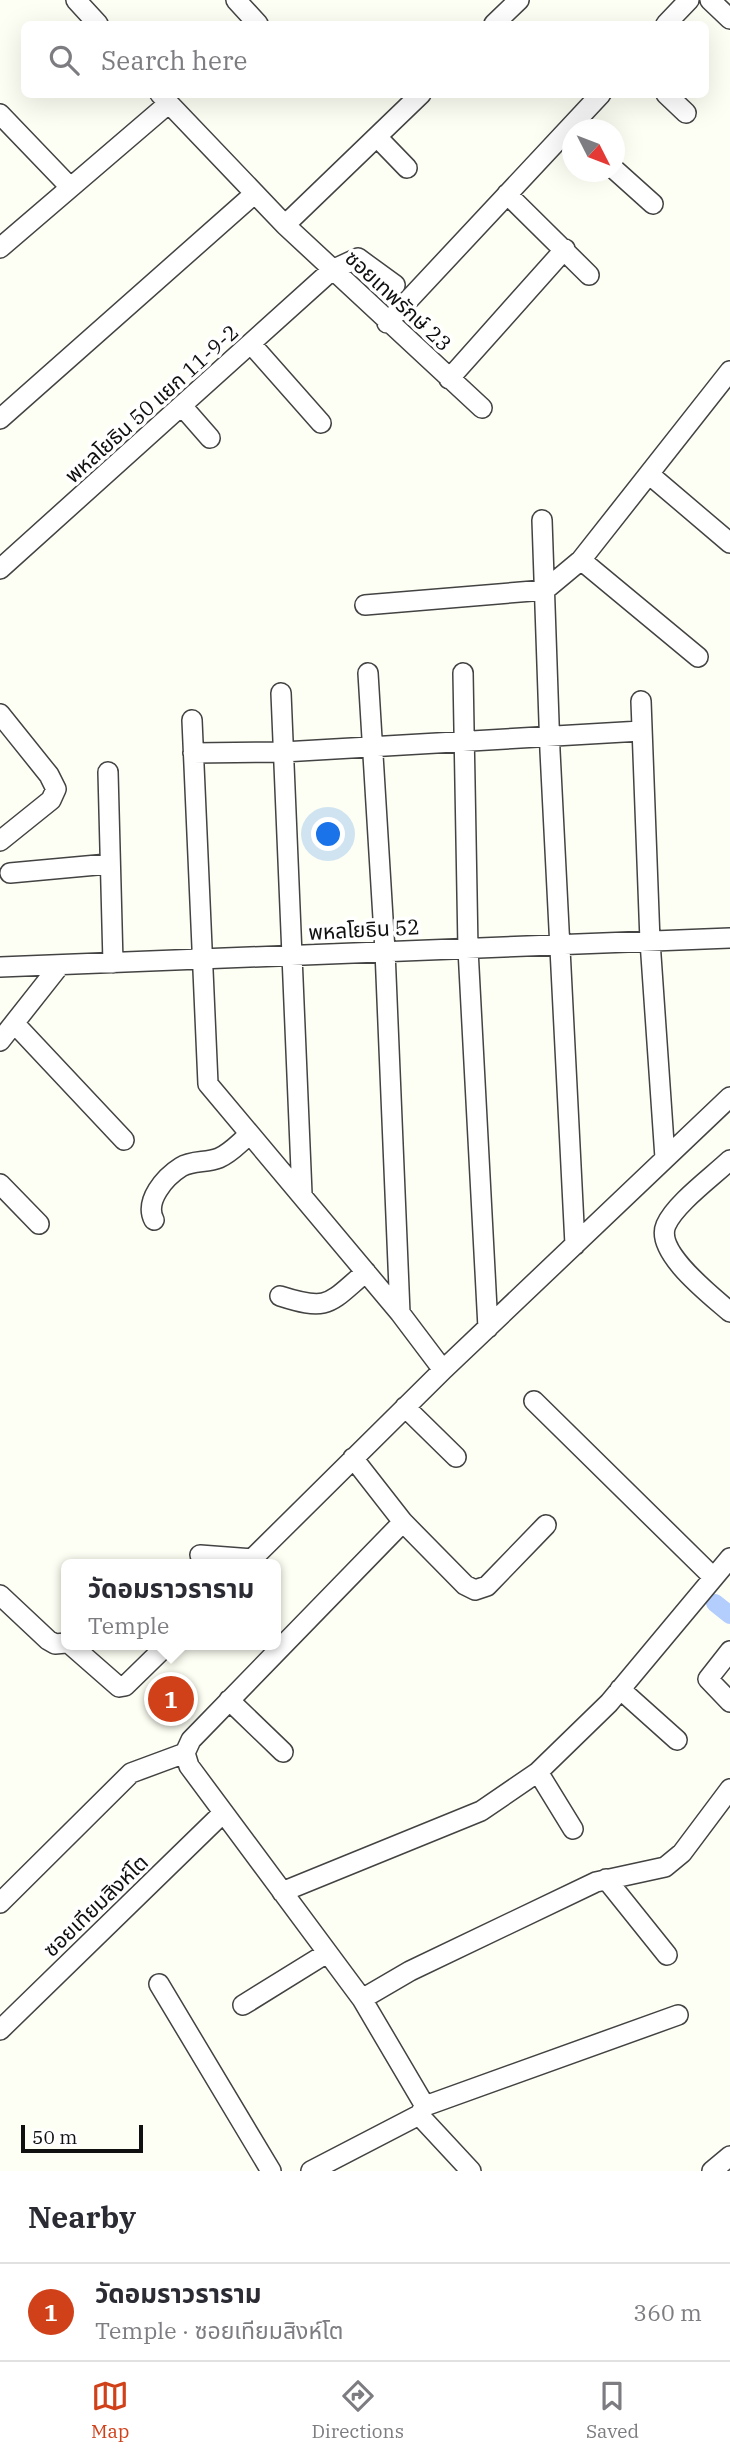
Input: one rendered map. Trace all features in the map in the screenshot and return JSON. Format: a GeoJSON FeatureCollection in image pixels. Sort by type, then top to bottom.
{"type":"FeatureCollection","features":[{"type":"Feature","properties":{"kind":"street"},"geometry":{"type":"LineString","coordinates":[[76,0],[95,21]]}},
{"type":"Feature","properties":{"kind":"street"},"geometry":{"type":"LineString","coordinates":[[236,0],[255,21]]}},
{"type":"Feature","properties":{"kind":"street"},"geometry":{"type":"LineString","coordinates":[[497,21],[519,0]]}},
{"type":"Feature","properties":{"kind":"street"},"geometry":{"type":"LineString","coordinates":[[669,21],[689,0]]}},
{"type":"Feature","properties":{"kind":"street"},"geometry":{"type":"LineString","coordinates":[[710,0],[730,19]]}},
{"type":"Feature","properties":{"kind":"street"},"geometry":{"type":"LineString","coordinates":[[285,225],[417,98]]}},
{"type":"Feature","properties":{"kind":"street"},"geometry":{"type":"LineString","coordinates":[[580,119],[598,98]]}},
{"type":"Feature","properties":{"kind":"street"},"geometry":{"type":"LineString","coordinates":[[670,98],[686,113]]}},
{"type":"Feature","properties":{"kind":"street"},"geometry":{"type":"LineString","coordinates":[[0,248],[164,99]]}},
{"type":"Feature","properties":{"kind":"street","name":"ซอยเทพรักษ์ 23"},"geometry":{"type":"LineString","coordinates":[[164,99],[253,195],[387,323],[482,408]]}},
{"type":"Feature","properties":{"kind":"street"},"geometry":{"type":"LineString","coordinates":[[0,114],[70,187]]}},
{"type":"Feature","properties":{"kind":"street"},"geometry":{"type":"LineString","coordinates":[[377,137],[407,168]]}},
{"type":"Feature","properties":{"kind":"street"},"geometry":{"type":"LineString","coordinates":[[387,323],[562,138]]}},
{"type":"Feature","properties":{"kind":"street"},"geometry":{"type":"LineString","coordinates":[[625,179],[653,204]]}},
{"type":"Feature","properties":{"kind":"street"},"geometry":{"type":"LineString","coordinates":[[507,194],[589,275]]}},
{"type":"Feature","properties":{"kind":"street"},"geometry":{"type":"LineString","coordinates":[[0,419],[253,195]]}},
{"type":"Feature","properties":{"kind":"street"},"geometry":{"type":"LineString","coordinates":[[449,379],[565,250]]}},
{"type":"Feature","properties":{"kind":"street"},"geometry":{"type":"LineString","coordinates":[[332,270],[358,258],[395,285]]}},
{"type":"Feature","properties":{"kind":"street","name":"พหลโยธิน 50 แยก 11-9-2"},"geometry":{"type":"LineString","coordinates":[[0,569],[252,345],[332,270]]}},
{"type":"Feature","properties":{"kind":"street"},"geometry":{"type":"LineString","coordinates":[[252,345],[321,423]]}},
{"type":"Feature","properties":{"kind":"street"},"geometry":{"type":"LineString","coordinates":[[365,606],[545,590],[581,560],[650,475],[723,393],[730,371]]}},
{"type":"Feature","properties":{"kind":"street"},"geometry":{"type":"LineString","coordinates":[[182,406],[210,438]]}},
{"type":"Feature","properties":{"kind":"street"},"geometry":{"type":"LineString","coordinates":[[650,475],[730,543]]}},
{"type":"Feature","properties":{"kind":"street"},"geometry":{"type":"LineString","coordinates":[[542,520],[549,737],[575,1245]]}},
{"type":"Feature","properties":{"kind":"street"},"geometry":{"type":"LineString","coordinates":[[581,560],[698,657]]}},
{"type":"Feature","properties":{"kind":"street"},"geometry":{"type":"LineString","coordinates":[[368,673],[385,951],[400,1313]]}},
{"type":"Feature","properties":{"kind":"street"},"geometry":{"type":"LineString","coordinates":[[463,673],[467,740],[468,949],[488,1328]]}},
{"type":"Feature","properties":{"kind":"street"},"geometry":{"type":"LineString","coordinates":[[281,692],[295,956],[302,1194]]}},
{"type":"Feature","properties":{"kind":"street"},"geometry":{"type":"LineString","coordinates":[[641,701],[650,941],[665,1158]]}},
{"type":"Feature","properties":{"kind":"street"},"geometry":{"type":"LineString","coordinates":[[0,714],[49,775],[56,789],[51,800],[0,841]]}},
{"type":"Feature","properties":{"kind":"street"},"geometry":{"type":"LineString","coordinates":[[192,720],[205,960],[208,1084],[400,1313],[443,1370]]}},
{"type":"Feature","properties":{"kind":"street"},"geometry":{"type":"LineString","coordinates":[[193,753],[283,752],[373,744],[641,731]]}},
{"type":"Feature","properties":{"kind":"street"},"geometry":{"type":"LineString","coordinates":[[107,772],[113,963]]}},
{"type":"Feature","properties":{"kind":"street"},"geometry":{"type":"LineString","coordinates":[[10,873],[108,864]]}},
{"type":"Feature","properties":{"kind":"street","name":"พหลโยธิน 52"},"geometry":{"type":"LineString","coordinates":[[0,967],[730,938]]}},
{"type":"Feature","properties":{"kind":"street"},"geometry":{"type":"LineString","coordinates":[[0,1041],[61,965]]}},
{"type":"Feature","properties":{"kind":"street"},"geometry":{"type":"LineString","coordinates":[[16,1024],[124,1140]]}},
{"type":"Feature","properties":{"kind":"street"},"geometry":{"type":"LineString","coordinates":[[253,1559],[443,1370],[730,1097]]}},
{"type":"Feature","properties":{"kind":"street"},"geometry":{"type":"LineString","coordinates":[[154,1220],[149,1208],[151,1201],[174,1173],[182,1166],[220,1158],[249,1135]]}},
{"type":"Feature","properties":{"kind":"street"},"geometry":{"type":"LineString","coordinates":[[730,1160],[672,1215],[664,1228],[666,1241],[677,1263],[730,1312]]}},
{"type":"Feature","properties":{"kind":"street"},"geometry":{"type":"LineString","coordinates":[[0,1184],[39,1224]]}},
{"type":"Feature","properties":{"kind":"street"},"geometry":{"type":"LineString","coordinates":[[281,1296],[320,1306],[330,1302],[366,1272]]}},
{"type":"Feature","properties":{"kind":"street"},"geometry":{"type":"LineString","coordinates":[[534,1401],[713,1577]]}},
{"type":"Feature","properties":{"kind":"street"},"geometry":{"type":"LineString","coordinates":[[405,1407],[456,1457]]}},
{"type":"Feature","properties":{"kind":"street"},"geometry":{"type":"LineString","coordinates":[[353,1458],[403,1522],[465,1585],[475,1590],[486,1586],[546,1525]]}},
{"type":"Feature","properties":{"kind":"street"},"geometry":{"type":"LineString","coordinates":[[281,1647],[403,1522]]}},
{"type":"Feature","properties":{"kind":"street"},"geometry":{"type":"LineString","coordinates":[[200,1555],[229,1559]]}},
{"type":"Feature","properties":{"kind":"street"},"geometry":{"type":"LineString","coordinates":[[282,1892],[481,1811],[538,1772],[620,1689],[730,1558]]}},
{"type":"Feature","properties":{"kind":"street"},"geometry":{"type":"LineString","coordinates":[[0,1595],[48,1640],[61,1643]]}},
{"type":"Feature","properties":{"kind":"street"},"geometry":{"type":"LineString","coordinates":[[77,1650],[119,1687],[125,1686],[162,1650]]}},
{"type":"Feature","properties":{"kind":"street"},"geometry":{"type":"LineString","coordinates":[[0,1903],[131,1773],[185,1753],[191,1740],[278,1650]]}},
{"type":"Feature","properties":{"kind":"street"},"geometry":{"type":"LineString","coordinates":[[730,1651],[708,1679],[730,1702]]}},
{"type":"Feature","properties":{"kind":"street"},"geometry":{"type":"LineString","coordinates":[[620,1689],[677,1740]]}},
{"type":"Feature","properties":{"kind":"street"},"geometry":{"type":"LineString","coordinates":[[229,1700],[282,1752]]}},
{"type":"Feature","properties":{"kind":"street"},"geometry":{"type":"LineString","coordinates":[[185,1753],[190,1766],[223,1813],[362,1999],[422,2110],[471,2171]]}},
{"type":"Feature","properties":{"kind":"street"},"geometry":{"type":"LineString","coordinates":[[538,1772],[573,1829]]}},
{"type":"Feature","properties":{"kind":"street"},"geometry":{"type":"LineString","coordinates":[[362,1999],[410,1971],[606,1879],[665,1867],[682,1853],[730,1789]]}},
{"type":"Feature","properties":{"kind":"street","name":"ซอยเทียมสิงห์โต"},"geometry":{"type":"LineString","coordinates":[[0,2030],[223,1813]]}},
{"type":"Feature","properties":{"kind":"street"},"geometry":{"type":"LineString","coordinates":[[606,1879],[667,1955]]}},
{"type":"Feature","properties":{"kind":"street"},"geometry":{"type":"LineString","coordinates":[[243,2005],[327,1953]]}},
{"type":"Feature","properties":{"kind":"street"},"geometry":{"type":"LineString","coordinates":[[159,1984],[271,2171]]}},
{"type":"Feature","properties":{"kind":"street"},"geometry":{"type":"LineString","coordinates":[[311,2171],[422,2110],[678,2015]]}},
{"type":"Feature","properties":{"kind":"street"},"geometry":{"type":"LineString","coordinates":[[712,2171],[730,2156]]}},
{"type":"Feature","properties":{"kind":"waterway"},"geometry":{"type":"LineString","coordinates":[[715,1603],[730,1615]]}},
{"type":"Feature","properties":{"kind":"place","name":"วัดอมราวราราม"},"geometry":{"type":"Point","coordinates":[171,1699]}}]}
